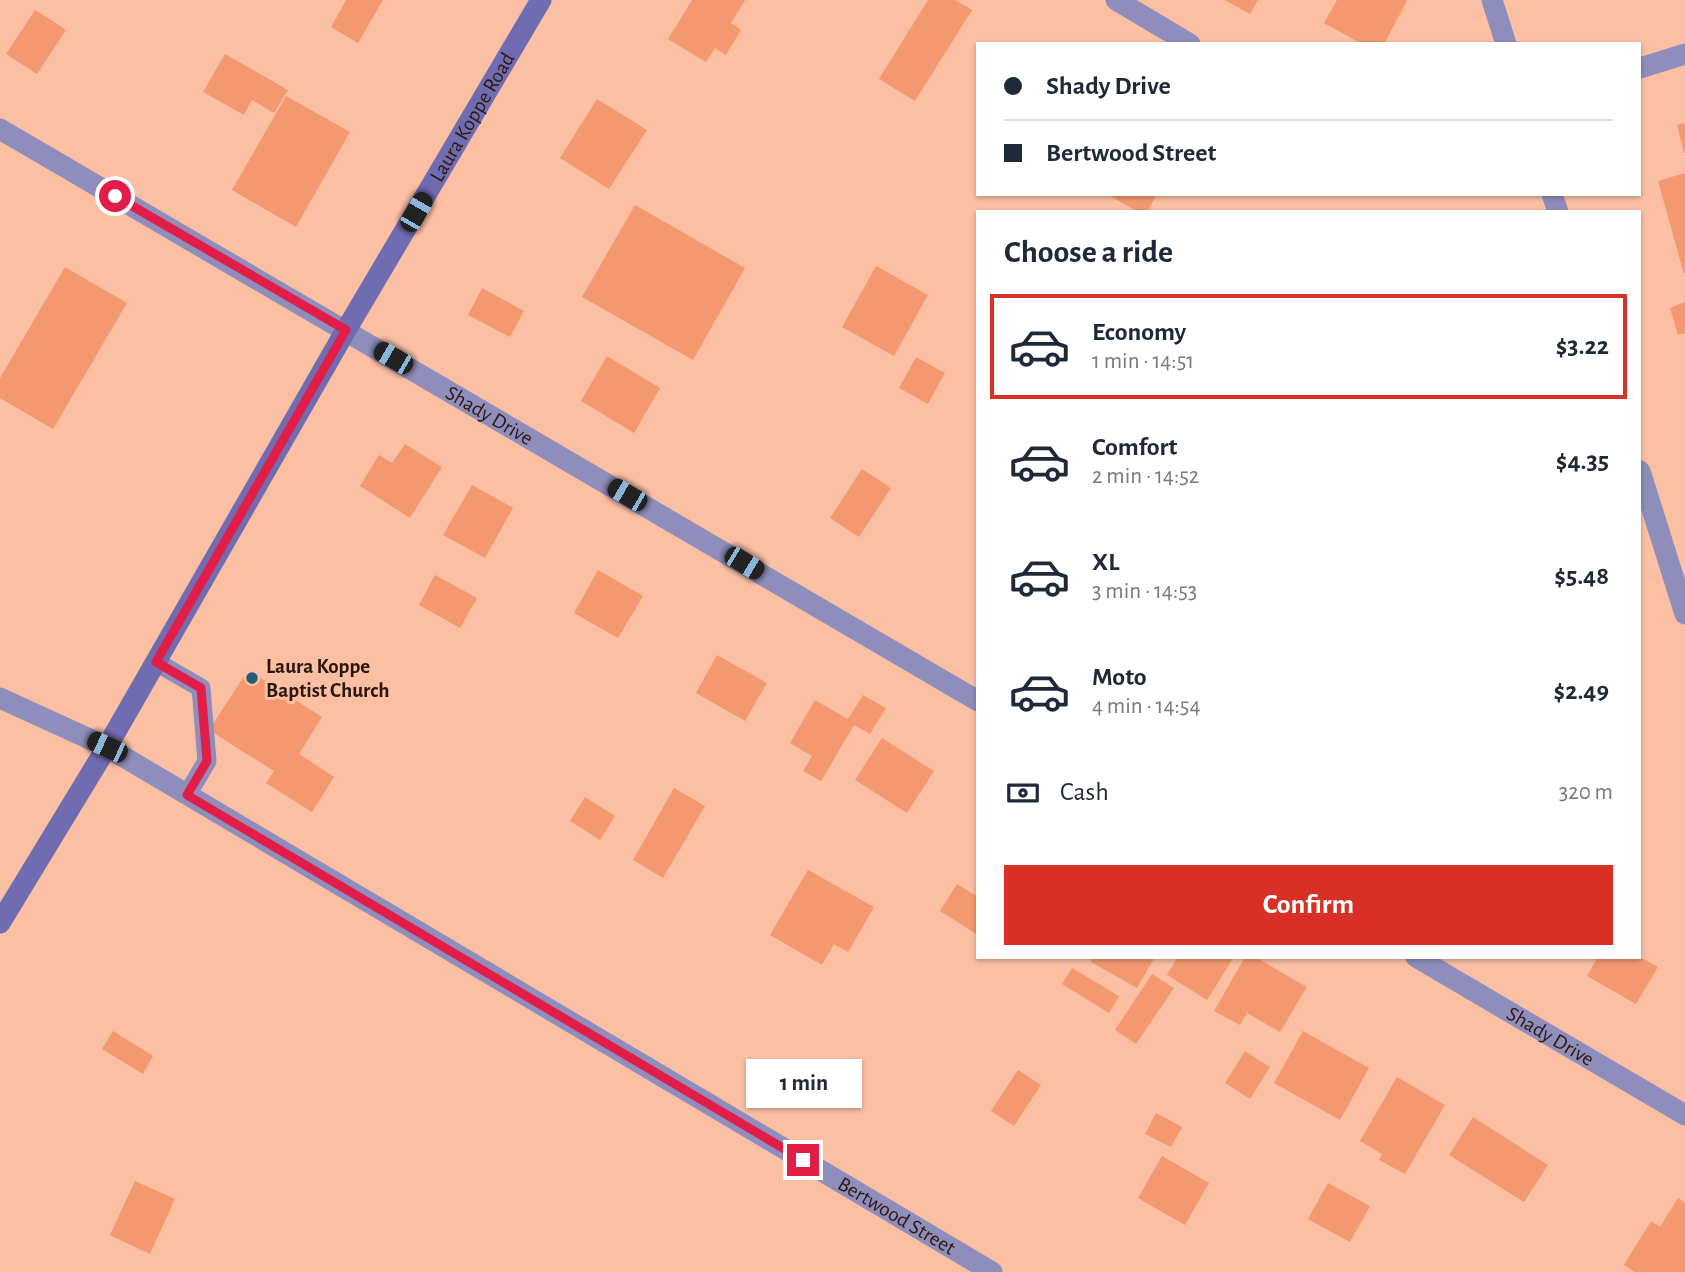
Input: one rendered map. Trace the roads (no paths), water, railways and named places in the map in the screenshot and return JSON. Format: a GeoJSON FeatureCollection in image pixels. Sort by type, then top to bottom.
{"type":"FeatureCollection","features":[{"type":"Feature","properties":{"kind":"street","name":"Laura Koppe Road"},"geometry":{"type":"LineString","coordinates":[[0,923],[107,747],[346,330],[541,0]]}},
{"type":"Feature","properties":{"kind":"street"},"geometry":{"type":"LineString","coordinates":[[1116,0],[1187,42]]}},
{"type":"Feature","properties":{"kind":"street"},"geometry":{"type":"LineString","coordinates":[[1492,0],[1505,42]]}},
{"type":"Feature","properties":{"kind":"street"},"geometry":{"type":"LineString","coordinates":[[1641,68],[1685,54]]}},
{"type":"Feature","properties":{"kind":"street","name":"Shady Drive"},"geometry":{"type":"LineString","coordinates":[[0,130],[976,700]]}},
{"type":"Feature","properties":{"kind":"street"},"geometry":{"type":"LineString","coordinates":[[1641,474],[1685,614]]}},
{"type":"Feature","properties":{"kind":"street","name":"Bertwood Street"},"geometry":{"type":"LineString","coordinates":[[0,698],[107,747],[992,1272]]}},
{"type":"Feature","properties":{"kind":"street","name":"Shady Drive"},"geometry":{"type":"LineString","coordinates":[[1419,959],[1685,1115]]}},
{"type":"Feature","properties":{"kind":"lane"},"geometry":{"type":"LineString","coordinates":[[156,662],[201,688],[207,761],[187,795]]}},
{"type":"Feature","properties":{"kind":"place","name":"Laura Koppe Baptist Church"},"geometry":{"type":"Point","coordinates":[252,678]}}]}
